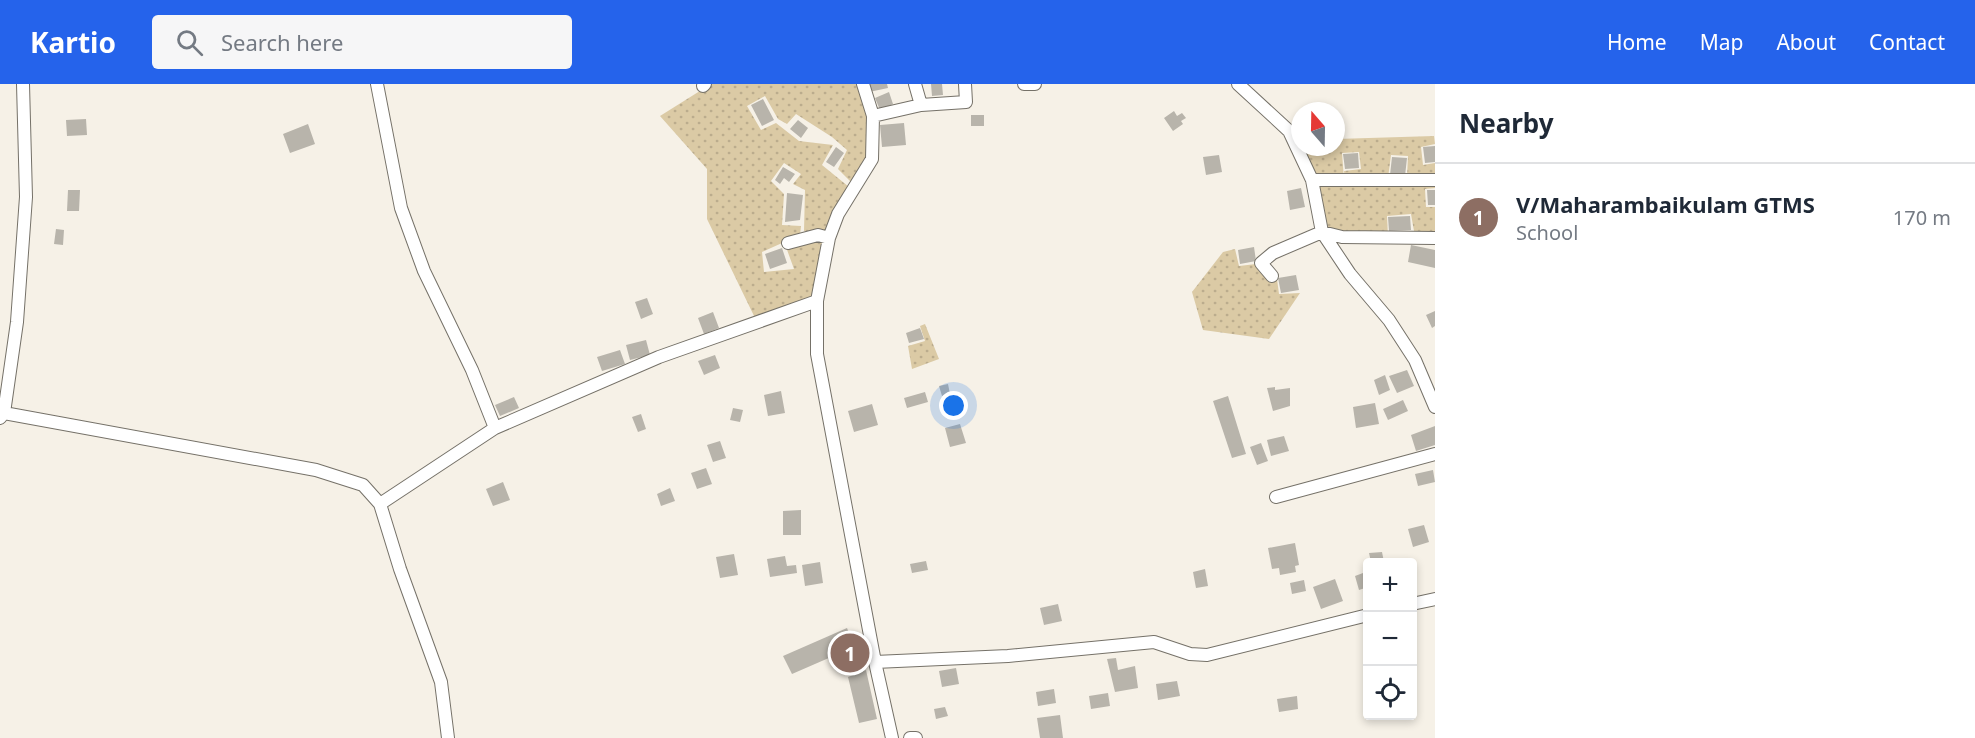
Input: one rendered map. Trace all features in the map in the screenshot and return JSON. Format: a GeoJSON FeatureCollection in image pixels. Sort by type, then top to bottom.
{"type":"FeatureCollection","features":[{"type":"Feature","properties":{"kind":"street"},"geometry":{"type":"LineString","coordinates":[[23,84],[26,197],[16,322],[2,416],[316,470],[363,485],[380,504],[400,569],[441,682],[448,738]]}},
{"type":"Feature","properties":{"kind":"street"},"geometry":{"type":"LineString","coordinates":[[377,84],[401,208],[424,271],[472,370],[495,428]]}},
{"type":"Feature","properties":{"kind":"street"},"geometry":{"type":"LineString","coordinates":[[863,84],[873,116],[872,159],[838,214],[829,238],[817,301],[817,354],[874,662],[892,738]]}},
{"type":"Feature","properties":{"kind":"street"},"geometry":{"type":"LineString","coordinates":[[915,84],[921,105]]}},
{"type":"Feature","properties":{"kind":"street"},"geometry":{"type":"LineString","coordinates":[[873,116],[921,105],[966,102],[964,84]]}},
{"type":"Feature","properties":{"kind":"street"},"geometry":{"type":"LineString","coordinates":[[1024,84],[1035,84]]}},
{"type":"Feature","properties":{"kind":"street"},"geometry":{"type":"LineString","coordinates":[[1238,84],[1289,131],[1312,180],[1322,232],[1350,274],[1389,320],[1415,360],[1435,407]]}},
{"type":"Feature","properties":{"kind":"street"},"geometry":{"type":"LineString","coordinates":[[1312,180],[1435,180]]}},
{"type":"Feature","properties":{"kind":"street"},"geometry":{"type":"LineString","coordinates":[[1272,276],[1260,264],[1273,253],[1322,232],[1342,237],[1435,238]]}},
{"type":"Feature","properties":{"kind":"street"},"geometry":{"type":"LineString","coordinates":[[788,243],[818,235],[829,238]]}},
{"type":"Feature","properties":{"kind":"street"},"geometry":{"type":"LineString","coordinates":[[380,504],[495,428],[659,357],[817,301]]}},
{"type":"Feature","properties":{"kind":"street"},"geometry":{"type":"LineString","coordinates":[[1276,497],[1435,454]]}},
{"type":"Feature","properties":{"kind":"street"},"geometry":{"type":"LineString","coordinates":[[1417,603],[1435,599]]}},
{"type":"Feature","properties":{"kind":"street"},"geometry":{"type":"LineString","coordinates":[[874,662],[1008,656],[1154,642],[1190,654],[1207,655],[1363,616]]}},
{"type":"Feature","properties":{"kind":"street"},"geometry":{"type":"LineString","coordinates":[[910,738],[916,738]]}},
{"type":"Feature","properties":{"kind":"shaded area"},"geometry":{"type":"Polygon","coordinates":[[[711,84],[859,84],[870,116],[868,156],[851,182],[838,169],[847,150],[832,137],[796,114],[787,124],[778,119],[765,96],[747,106],[761,130],[776,123],[799,141],[833,145],[822,165],[849,187],[828,235],[804,231],[805,190],[793,184],[801,174],[784,163],[771,181],[784,194],[782,225],[801,226],[800,235],[762,252],[764,272],[794,269],[786,247],[806,240],[826,241],[815,297],[755,318],[707,219],[707,169],[660,116],[711,84]]]}},
{"type":"Feature","properties":{"kind":"shaded area"},"geometry":{"type":"Polygon","coordinates":[[[1434,136],[1435,144],[1421,147],[1423,165],[1435,163],[1435,179],[1407,177],[1408,156],[1391,155],[1388,178],[1345,179],[1344,171],[1361,169],[1359,152],[1345,153],[1345,139],[1434,136]]]}},
{"type":"Feature","properties":{"kind":"shaded area"},"geometry":{"type":"Polygon","coordinates":[[[1304,156],[1342,156],[1344,179],[1313,179],[1304,156]]]}},
{"type":"Feature","properties":{"kind":"shaded area"},"geometry":{"type":"Polygon","coordinates":[[[1314,182],[1435,184],[1435,188],[1425,189],[1426,207],[1435,207],[1435,237],[1389,232],[1414,231],[1411,214],[1387,216],[1388,237],[1323,231],[1314,182]]]}},
{"type":"Feature","properties":{"kind":"shaded area"},"geometry":{"type":"Polygon","coordinates":[[[1235,249],[1239,266],[1256,264],[1277,279],[1279,294],[1300,293],[1269,339],[1203,330],[1192,292],[1223,252],[1235,249]]]}},
{"type":"Feature","properties":{"kind":"shaded area"},"geometry":{"type":"Polygon","coordinates":[[[925,324],[939,359],[912,369],[908,346],[925,341],[920,326],[925,324]]]}},
{"type":"Feature","properties":{"kind":"building"},"geometry":{"type":"Polygon","coordinates":[[[867,84],[887,84],[888,88],[869,92],[867,84]]]}},
{"type":"Feature","properties":{"kind":"building"},"geometry":{"type":"Polygon","coordinates":[[[931,84],[942,84],[943,95],[932,96],[931,84]]]}},
{"type":"Feature","properties":{"kind":"building"},"geometry":{"type":"Polygon","coordinates":[[[889,92],[893,104],[880,110],[875,98],[889,92]]]}},
{"type":"Feature","properties":{"kind":"building"},"geometry":{"type":"Polygon","coordinates":[[[763,99],[774,120],[762,126],[751,105],[763,99]]]}},
{"type":"Feature","properties":{"kind":"building"},"geometry":{"type":"Polygon","coordinates":[[[1174,111],[1177,116],[1182,113],[1186,118],[1181,121],[1183,124],[1173,131],[1164,118],[1174,111]]]}},
{"type":"Feature","properties":{"kind":"building"},"geometry":{"type":"Polygon","coordinates":[[[971,115],[984,115],[984,126],[971,126],[971,115]]]}},
{"type":"Feature","properties":{"kind":"building"},"geometry":{"type":"Polygon","coordinates":[[[86,119],[87,135],[67,136],[66,120],[86,119]]]}},
{"type":"Feature","properties":{"kind":"building"},"geometry":{"type":"Polygon","coordinates":[[[798,120],[808,128],[801,138],[790,129],[798,120]]]}},
{"type":"Feature","properties":{"kind":"building"},"geometry":{"type":"Polygon","coordinates":[[[904,123],[906,145],[882,147],[880,125],[904,123]]]}},
{"type":"Feature","properties":{"kind":"building"},"geometry":{"type":"Polygon","coordinates":[[[308,124],[315,144],[290,153],[283,134],[308,124]]]}},
{"type":"Feature","properties":{"kind":"building"},"geometry":{"type":"Polygon","coordinates":[[[1435,146],[1435,162],[1425,163],[1423,147],[1435,146]]]}},
{"type":"Feature","properties":{"kind":"building"},"geometry":{"type":"Polygon","coordinates":[[[836,147],[844,153],[834,167],[826,162],[836,147]]]}},
{"type":"Feature","properties":{"kind":"building"},"geometry":{"type":"Polygon","coordinates":[[[1358,153],[1359,168],[1345,169],[1345,154],[1358,153]]]}},
{"type":"Feature","properties":{"kind":"building"},"geometry":{"type":"Polygon","coordinates":[[[1219,155],[1222,172],[1206,175],[1203,157],[1219,155]]]}},
{"type":"Feature","properties":{"kind":"building"},"geometry":{"type":"Polygon","coordinates":[[[1392,157],[1407,158],[1405,176],[1390,175],[1392,157]]]}},
{"type":"Feature","properties":{"kind":"building"},"geometry":{"type":"Polygon","coordinates":[[[783,167],[795,174],[789,182],[784,178],[780,184],[775,180],[783,167]]]}},
{"type":"Feature","properties":{"kind":"building"},"geometry":{"type":"Polygon","coordinates":[[[1301,188],[1305,207],[1290,210],[1287,191],[1301,188]]]}},
{"type":"Feature","properties":{"kind":"building"},"geometry":{"type":"Polygon","coordinates":[[[68,190],[80,190],[79,211],[67,211],[68,190]]]}},
{"type":"Feature","properties":{"kind":"building"},"geometry":{"type":"Polygon","coordinates":[[[1427,190],[1435,190],[1435,205],[1428,205],[1427,190]]]}},
{"type":"Feature","properties":{"kind":"building"},"geometry":{"type":"Polygon","coordinates":[[[787,193],[803,195],[800,220],[785,222],[787,193]]]}},
{"type":"Feature","properties":{"kind":"building"},"geometry":{"type":"Polygon","coordinates":[[[1410,216],[1411,230],[1389,231],[1388,217],[1410,216]]]}},
{"type":"Feature","properties":{"kind":"building"},"geometry":{"type":"Polygon","coordinates":[[[56,229],[64,230],[63,245],[54,244],[56,229]]]}},
{"type":"Feature","properties":{"kind":"building"},"geometry":{"type":"Polygon","coordinates":[[[1411,245],[1435,250],[1435,268],[1408,262],[1411,245]]]}},
{"type":"Feature","properties":{"kind":"building"},"geometry":{"type":"Polygon","coordinates":[[[1254,247],[1256,261],[1240,264],[1238,250],[1254,247]]]}},
{"type":"Feature","properties":{"kind":"building"},"geometry":{"type":"Polygon","coordinates":[[[782,248],[787,263],[770,269],[765,254],[782,248]]]}},
{"type":"Feature","properties":{"kind":"building"},"geometry":{"type":"Polygon","coordinates":[[[1296,275],[1299,290],[1281,293],[1278,278],[1296,275]]]}},
{"type":"Feature","properties":{"kind":"building"},"geometry":{"type":"Polygon","coordinates":[[[647,298],[653,314],[641,319],[635,302],[647,298]]]}},
{"type":"Feature","properties":{"kind":"building"},"geometry":{"type":"Polygon","coordinates":[[[1435,311],[1435,326],[1432,328],[1426,315],[1435,311]]]}},
{"type":"Feature","properties":{"kind":"building"},"geometry":{"type":"Polygon","coordinates":[[[713,312],[719,328],[704,334],[698,318],[713,312]]]}},
{"type":"Feature","properties":{"kind":"building"},"geometry":{"type":"Polygon","coordinates":[[[920,328],[924,339],[909,343],[906,333],[920,328]]]}},
{"type":"Feature","properties":{"kind":"building"},"geometry":{"type":"Polygon","coordinates":[[[646,340],[650,355],[630,360],[626,345],[646,340]]]}},
{"type":"Feature","properties":{"kind":"building"},"geometry":{"type":"Polygon","coordinates":[[[620,350],[625,364],[602,371],[597,357],[620,350]]]}},
{"type":"Feature","properties":{"kind":"building"},"geometry":{"type":"Polygon","coordinates":[[[715,355],[720,368],[704,375],[698,361],[715,355]]]}},
{"type":"Feature","properties":{"kind":"building"},"geometry":{"type":"Polygon","coordinates":[[[1407,370],[1414,386],[1397,393],[1389,376],[1407,370]]]}},
{"type":"Feature","properties":{"kind":"building"},"geometry":{"type":"Polygon","coordinates":[[[1385,375],[1390,390],[1379,395],[1374,380],[1385,375]]]}},
{"type":"Feature","properties":{"kind":"building"},"geometry":{"type":"Polygon","coordinates":[[[948,384],[950,394],[942,396],[939,386],[948,384]]]}},
{"type":"Feature","properties":{"kind":"building"},"geometry":{"type":"Polygon","coordinates":[[[1275,387],[1275,390],[1290,388],[1290,406],[1273,411],[1267,388],[1275,387]]]}},
{"type":"Feature","properties":{"kind":"building"},"geometry":{"type":"Polygon","coordinates":[[[781,391],[785,413],[768,416],[764,395],[781,391]]]}},
{"type":"Feature","properties":{"kind":"building"},"geometry":{"type":"Polygon","coordinates":[[[925,392],[928,402],[907,408],[904,398],[925,392]]]}},
{"type":"Feature","properties":{"kind":"building"},"geometry":{"type":"Polygon","coordinates":[[[1228,396],[1246,454],[1232,458],[1213,401],[1228,396]]]}},
{"type":"Feature","properties":{"kind":"building"},"geometry":{"type":"Polygon","coordinates":[[[514,397],[519,408],[500,416],[495,405],[514,397]]]}},
{"type":"Feature","properties":{"kind":"building"},"geometry":{"type":"Polygon","coordinates":[[[1403,400],[1408,411],[1388,420],[1383,409],[1403,400]]]}},
{"type":"Feature","properties":{"kind":"building"},"geometry":{"type":"Polygon","coordinates":[[[1375,403],[1379,424],[1356,428],[1353,407],[1375,403]]]}},
{"type":"Feature","properties":{"kind":"building"},"geometry":{"type":"Polygon","coordinates":[[[872,404],[878,425],[854,432],[848,411],[872,404]]]}},
{"type":"Feature","properties":{"kind":"building"},"geometry":{"type":"Polygon","coordinates":[[[733,408],[743,410],[740,422],[730,420],[733,408]]]}},
{"type":"Feature","properties":{"kind":"building"},"geometry":{"type":"Polygon","coordinates":[[[641,414],[646,429],[638,432],[632,417],[641,414]]]}},
{"type":"Feature","properties":{"kind":"building"},"geometry":{"type":"Polygon","coordinates":[[[960,424],[966,443],[950,447],[945,428],[960,424]]]}},
{"type":"Feature","properties":{"kind":"building"},"geometry":{"type":"Polygon","coordinates":[[[1435,426],[1435,445],[1416,451],[1411,435],[1435,426]]]}},
{"type":"Feature","properties":{"kind":"building"},"geometry":{"type":"Polygon","coordinates":[[[1284,436],[1289,451],[1271,456],[1267,440],[1284,436]]]}},
{"type":"Feature","properties":{"kind":"building"},"geometry":{"type":"Polygon","coordinates":[[[720,441],[726,458],[713,462],[707,445],[720,441]]]}},
{"type":"Feature","properties":{"kind":"building"},"geometry":{"type":"Polygon","coordinates":[[[1261,443],[1268,461],[1257,465],[1250,447],[1261,443]]]}},
{"type":"Feature","properties":{"kind":"building"},"geometry":{"type":"Polygon","coordinates":[[[706,468],[712,484],[697,489],[691,473],[706,468]]]}},
{"type":"Feature","properties":{"kind":"building"},"geometry":{"type":"Polygon","coordinates":[[[1433,470],[1435,482],[1418,486],[1415,474],[1433,470]]]}},
{"type":"Feature","properties":{"kind":"building"},"geometry":{"type":"Polygon","coordinates":[[[503,482],[510,500],[493,506],[486,489],[503,482]]]}},
{"type":"Feature","properties":{"kind":"building"},"geometry":{"type":"Polygon","coordinates":[[[670,488],[675,501],[661,506],[657,494],[670,488]]]}},
{"type":"Feature","properties":{"kind":"building"},"geometry":{"type":"Polygon","coordinates":[[[801,510],[801,535],[783,535],[783,511],[801,510]]]}},
{"type":"Feature","properties":{"kind":"building"},"geometry":{"type":"Polygon","coordinates":[[[1424,525],[1429,542],[1413,547],[1408,529],[1424,525]]]}},
{"type":"Feature","properties":{"kind":"building"},"geometry":{"type":"Polygon","coordinates":[[[1295,543],[1299,565],[1295,566],[1296,572],[1280,575],[1279,568],[1272,569],[1268,548],[1295,543]]]}},
{"type":"Feature","properties":{"kind":"building"},"geometry":{"type":"Polygon","coordinates":[[[1382,552],[1383,558],[1370,558],[1369,553],[1382,552]]]}},
{"type":"Feature","properties":{"kind":"building"},"geometry":{"type":"Polygon","coordinates":[[[734,554],[738,575],[720,578],[716,557],[734,554]]]}},
{"type":"Feature","properties":{"kind":"building"},"geometry":{"type":"Polygon","coordinates":[[[785,556],[787,566],[796,565],[797,573],[770,577],[767,559],[785,556]]]}},
{"type":"Feature","properties":{"kind":"building"},"geometry":{"type":"Polygon","coordinates":[[[926,561],[928,570],[912,573],[910,564],[926,561]]]}},
{"type":"Feature","properties":{"kind":"building"},"geometry":{"type":"Polygon","coordinates":[[[820,562],[823,583],[805,586],[802,565],[820,562]]]}},
{"type":"Feature","properties":{"kind":"building"},"geometry":{"type":"Polygon","coordinates":[[[1205,569],[1208,586],[1196,588],[1193,572],[1205,569]]]}},
{"type":"Feature","properties":{"kind":"building"},"geometry":{"type":"Polygon","coordinates":[[[1363,573],[1363,589],[1359,590],[1355,576],[1363,573]]]}},
{"type":"Feature","properties":{"kind":"building"},"geometry":{"type":"Polygon","coordinates":[[[1335,579],[1343,601],[1321,609],[1313,587],[1335,579]]]}},
{"type":"Feature","properties":{"kind":"building"},"geometry":{"type":"Polygon","coordinates":[[[1304,580],[1306,591],[1292,594],[1290,583],[1304,580]]]}},
{"type":"Feature","properties":{"kind":"building"},"geometry":{"type":"Polygon","coordinates":[[[1058,604],[1062,621],[1044,625],[1040,608],[1058,604]]]}},
{"type":"Feature","properties":{"kind":"building"},"geometry":{"type":"Polygon","coordinates":[[[847,628],[854,647],[792,674],[783,656],[847,628]]]}},
{"type":"Feature","properties":{"kind":"building"},"geometry":{"type":"Polygon","coordinates":[[[1116,658],[1118,670],[1135,666],[1138,688],[1115,692],[1107,659],[1116,658]]]}},
{"type":"Feature","properties":{"kind":"building"},"geometry":{"type":"Polygon","coordinates":[[[956,668],[959,684],[942,687],[939,671],[956,668]]]}},
{"type":"Feature","properties":{"kind":"building"},"geometry":{"type":"Polygon","coordinates":[[[866,670],[877,719],[859,723],[848,677],[866,670]]]}},
{"type":"Feature","properties":{"kind":"building"},"geometry":{"type":"Polygon","coordinates":[[[1177,681],[1180,696],[1158,700],[1156,684],[1177,681]]]}},
{"type":"Feature","properties":{"kind":"building"},"geometry":{"type":"Polygon","coordinates":[[[1054,689],[1056,703],[1038,706],[1036,692],[1054,689]]]}},
{"type":"Feature","properties":{"kind":"building"},"geometry":{"type":"Polygon","coordinates":[[[1108,693],[1110,706],[1091,709],[1089,696],[1108,693]]]}},
{"type":"Feature","properties":{"kind":"building"},"geometry":{"type":"Polygon","coordinates":[[[1297,696],[1298,709],[1279,712],[1277,699],[1297,696]]]}},
{"type":"Feature","properties":{"kind":"building"},"geometry":{"type":"Polygon","coordinates":[[[945,707],[948,716],[936,719],[934,709],[945,707]]]}},
{"type":"Feature","properties":{"kind":"building"},"geometry":{"type":"Polygon","coordinates":[[[1060,715],[1063,738],[1040,738],[1037,718],[1060,715]]]}},
{"type":"Feature","properties":{"kind":"place","name":"V/Maharambaikulam GTMS"},"geometry":{"type":"Point","coordinates":[850,653]}}]}
